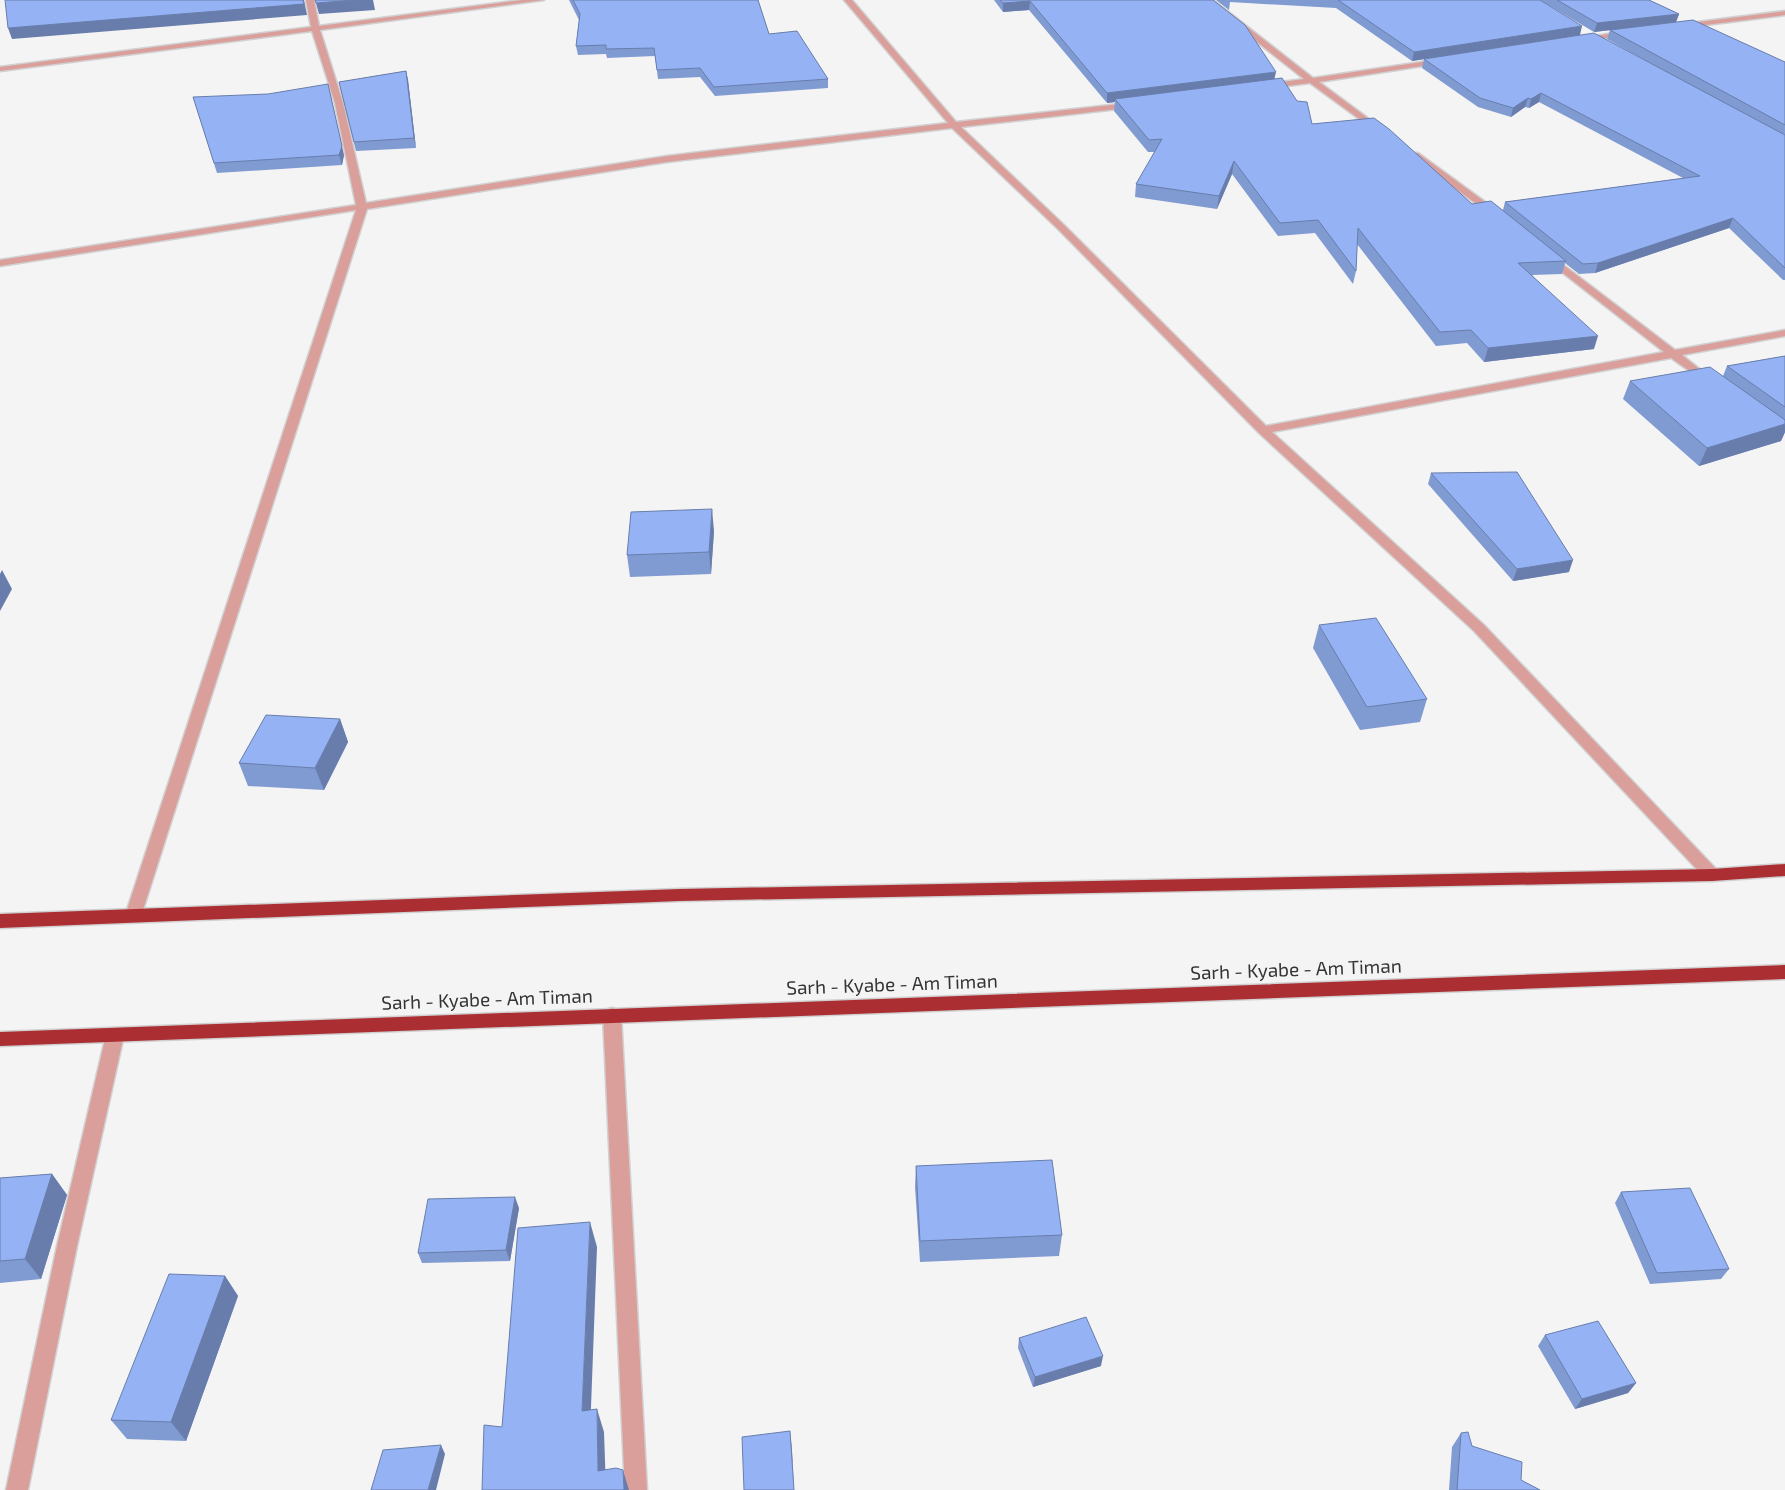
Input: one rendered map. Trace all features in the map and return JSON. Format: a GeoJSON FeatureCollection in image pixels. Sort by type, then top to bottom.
{"type":"FeatureCollection","features":[{"type":"Feature","properties":{"kind":"highway"},"geometry":{"type":"LineString","coordinates":[[0,921],[680,895],[1712,875],[1785,870]]}},
{"type":"Feature","properties":{"kind":"highway","name":"Sarh - Kyabe - Am Timan"},"geometry":{"type":"LineString","coordinates":[[0,1039],[1785,972]]}},
{"type":"Feature","properties":{"kind":"street"},"geometry":{"type":"LineString","coordinates":[[133,916],[362,208],[339,103],[315,27],[310,0]]}},
{"type":"Feature","properties":{"kind":"street"},"geometry":{"type":"LineString","coordinates":[[0,69],[315,27],[540,0]]}},
{"type":"Feature","properties":{"kind":"street"},"geometry":{"type":"LineString","coordinates":[[848,0],[953,124],[1061,227],[1263,430],[1479,628],[1712,875]]}},
{"type":"Feature","properties":{"kind":"street"},"geometry":{"type":"LineString","coordinates":[[1208,0],[1312,81],[1391,138]]}},
{"type":"Feature","properties":{"kind":"street"},"geometry":{"type":"LineString","coordinates":[[1670,28],[1785,13]]}},
{"type":"Feature","properties":{"kind":"street"},"geometry":{"type":"LineString","coordinates":[[1578,28],[1610,47]]}},
{"type":"Feature","properties":{"kind":"street"},"geometry":{"type":"LineString","coordinates":[[1574,40],[1632,32]]}},
{"type":"Feature","properties":{"kind":"street"},"geometry":{"type":"LineString","coordinates":[[1254,89],[1448,60]]}},
{"type":"Feature","properties":{"kind":"street"},"geometry":{"type":"LineString","coordinates":[[0,263],[667,159],[953,124],[1147,103]]}},
{"type":"Feature","properties":{"kind":"street"},"geometry":{"type":"LineString","coordinates":[[1406,149],[1508,224]]}},
{"type":"Feature","properties":{"kind":"street"},"geometry":{"type":"LineString","coordinates":[[1539,249],[1670,354],[1716,387]]}},
{"type":"Feature","properties":{"kind":"street"},"geometry":{"type":"LineString","coordinates":[[1263,430],[1785,333]]}},
{"type":"Feature","properties":{"kind":"street"},"geometry":{"type":"LineString","coordinates":[[612,1015],[636,1490]]}},
{"type":"Feature","properties":{"kind":"street"},"geometry":{"type":"LineString","coordinates":[[17,1490],[67,1246],[115,1035]]}},
{"type":"Feature","properties":{"kind":"building"},"geometry":{"type":"Polygon","coordinates":[[[5,0],[303,0],[304,4],[8,28],[5,0]]]}},
{"type":"Feature","properties":{"kind":"building"},"geometry":{"type":"Polygon","coordinates":[[[315,0],[355,0],[316,3],[315,0]]]}},
{"type":"Feature","properties":{"kind":"building"},"geometry":{"type":"Polygon","coordinates":[[[573,0],[758,0],[769,34],[797,31],[828,79],[714,87],[700,68],[657,70],[654,48],[606,49],[606,45],[576,46],[580,14],[573,0]]]}},
{"type":"Feature","properties":{"kind":"building"},"geometry":{"type":"Polygon","coordinates":[[[1000,0],[1213,0],[1245,25],[1276,72],[1107,93],[1030,1],[1003,3],[1000,0]]]}},
{"type":"Feature","properties":{"kind":"building"},"geometry":{"type":"Polygon","coordinates":[[[1338,0],[1540,0],[1582,26],[1414,52],[1338,0]]]}},
{"type":"Feature","properties":{"kind":"building"},"geometry":{"type":"Polygon","coordinates":[[[1557,0],[1649,0],[1679,14],[1597,23],[1557,0]]]}},
{"type":"Feature","properties":{"kind":"building"},"geometry":{"type":"Polygon","coordinates":[[[1693,20],[1785,62],[1785,125],[1610,30],[1693,20]]]}},
{"type":"Feature","properties":{"kind":"building"},"geometry":{"type":"Polygon","coordinates":[[[1594,33],[1785,135],[1785,268],[1733,218],[1598,263],[1583,264],[1505,202],[1700,176],[1541,93],[1531,99],[1528,98],[1513,108],[1480,98],[1424,59],[1594,33]]]}},
{"type":"Feature","properties":{"kind":"building"},"geometry":{"type":"Polygon","coordinates":[[[406,71],[414,138],[354,142],[339,82],[406,71]]]}},
{"type":"Feature","properties":{"kind":"building"},"geometry":{"type":"Polygon","coordinates":[[[1282,78],[1297,101],[1307,102],[1312,124],[1374,118],[1389,129],[1472,204],[1491,201],[1566,261],[1518,263],[1598,336],[1488,348],[1471,330],[1440,332],[1358,228],[1356,271],[1318,220],[1280,223],[1234,161],[1219,196],[1136,184],[1162,139],[1149,140],[1115,99],[1282,78]]]}},
{"type":"Feature","properties":{"kind":"building"},"geometry":{"type":"Polygon","coordinates":[[[328,84],[342,146],[339,155],[214,163],[193,97],[268,94],[328,84]]]}},
{"type":"Feature","properties":{"kind":"building"},"geometry":{"type":"Polygon","coordinates":[[[1785,356],[1785,407],[1727,366],[1785,356]]]}},
{"type":"Feature","properties":{"kind":"building"},"geometry":{"type":"Polygon","coordinates":[[[1710,367],[1785,420],[1785,424],[1707,448],[1630,381],[1710,367]]]}},
{"type":"Feature","properties":{"kind":"building"},"geometry":{"type":"Polygon","coordinates":[[[1517,472],[1573,560],[1517,569],[1431,473],[1517,472]]]}},
{"type":"Feature","properties":{"kind":"building"},"geometry":{"type":"Polygon","coordinates":[[[712,509],[709,552],[627,555],[631,512],[712,509]]]}},
{"type":"Feature","properties":{"kind":"building"},"geometry":{"type":"Polygon","coordinates":[[[1376,618],[1427,699],[1367,707],[1319,625],[1376,618]]]}},
{"type":"Feature","properties":{"kind":"building"},"geometry":{"type":"Polygon","coordinates":[[[266,715],[340,719],[315,768],[239,763],[266,715]]]}},
{"type":"Feature","properties":{"kind":"building"},"geometry":{"type":"Polygon","coordinates":[[[1052,1160],[1062,1235],[920,1241],[916,1166],[1052,1160]]]}},
{"type":"Feature","properties":{"kind":"building"},"geometry":{"type":"Polygon","coordinates":[[[52,1174],[25,1259],[0,1261],[0,1178],[52,1174]]]}},
{"type":"Feature","properties":{"kind":"building"},"geometry":{"type":"Polygon","coordinates":[[[1690,1188],[1729,1269],[1657,1273],[1621,1192],[1690,1188]]]}},
{"type":"Feature","properties":{"kind":"building"},"geometry":{"type":"Polygon","coordinates":[[[515,1197],[506,1250],[418,1253],[428,1199],[515,1197]]]}},
{"type":"Feature","properties":{"kind":"building"},"geometry":{"type":"Polygon","coordinates":[[[590,1222],[582,1411],[597,1409],[598,1471],[616,1468],[623,1470],[624,1490],[482,1490],[484,1425],[502,1427],[518,1228],[590,1222]]]}},
{"type":"Feature","properties":{"kind":"building"},"geometry":{"type":"Polygon","coordinates":[[[169,1274],[225,1276],[171,1422],[111,1420],[169,1274]]]}},
{"type":"Feature","properties":{"kind":"building"},"geometry":{"type":"Polygon","coordinates":[[[1086,1317],[1103,1356],[1035,1377],[1019,1338],[1086,1317]]]}},
{"type":"Feature","properties":{"kind":"building"},"geometry":{"type":"Polygon","coordinates":[[[1598,1321],[1636,1383],[1582,1399],[1545,1335],[1598,1321]]]}},
{"type":"Feature","properties":{"kind":"building"},"geometry":{"type":"Polygon","coordinates":[[[790,1431],[794,1490],[744,1490],[742,1437],[790,1431]]]}},
{"type":"Feature","properties":{"kind":"building"},"geometry":{"type":"Polygon","coordinates":[[[1468,1432],[1472,1446],[1522,1462],[1521,1480],[1540,1490],[1457,1490],[1461,1433],[1468,1432]]]}},
{"type":"Feature","properties":{"kind":"building"},"geometry":{"type":"Polygon","coordinates":[[[441,1445],[428,1490],[371,1490],[383,1450],[441,1445]]]}}]}
